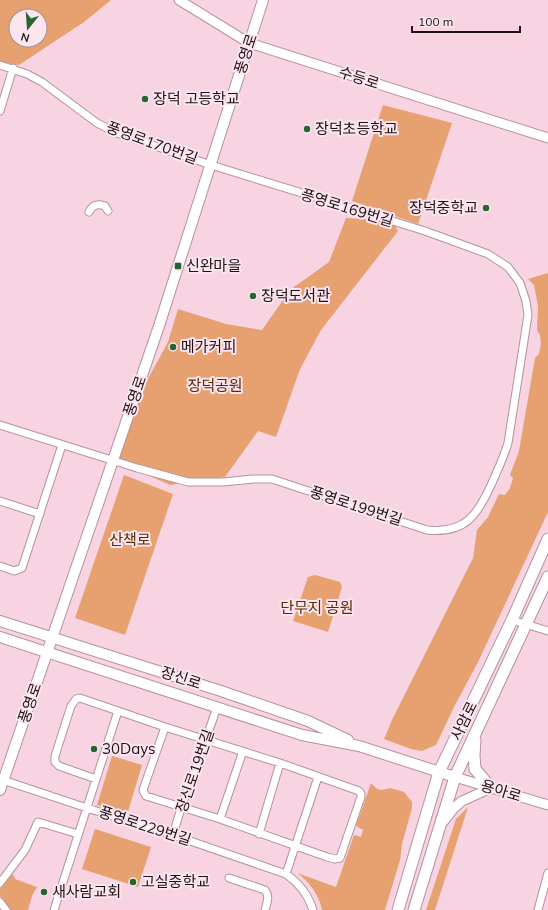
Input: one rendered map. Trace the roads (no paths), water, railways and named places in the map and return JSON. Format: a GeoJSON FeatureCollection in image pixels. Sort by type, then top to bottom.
{"type":"FeatureCollection","features":[{"type":"Feature","properties":{"kind":"main road","name":"풍영로"},"geometry":{"type":"LineString","coordinates":[[1,783],[48,653],[114,460],[211,165],[263,0]]}},
{"type":"Feature","properties":{"kind":"main road","name":"사암로"},"geometry":{"type":"LineString","coordinates":[[398,910],[439,772],[512,620],[548,539]]}},
{"type":"Feature","properties":{"kind":"main road","name":"사암로"},"geometry":{"type":"LineString","coordinates":[[414,910],[455,777],[548,577]]}},
{"type":"Feature","properties":{"kind":"main road","name":"장신로"},"geometry":{"type":"LineString","coordinates":[[0,621],[221,691],[308,721],[359,746]]}},
{"type":"Feature","properties":{"kind":"main road","name":"장신로"},"geometry":{"type":"LineString","coordinates":[[0,637],[302,735],[359,746],[455,777]]}},
{"type":"Feature","properties":{"kind":"main road"},"geometry":{"type":"LineString","coordinates":[[475,734],[475,770],[491,788]]}},
{"type":"Feature","properties":{"kind":"street","name":"수등로"},"geometry":{"type":"LineString","coordinates":[[179,0],[249,43],[548,138]]}},
{"type":"Feature","properties":{"kind":"street","name":"풍영로170번길"},"geometry":{"type":"LineString","coordinates":[[0,65],[13,68],[42,82],[97,123],[117,133],[211,165]]}},
{"type":"Feature","properties":{"kind":"street"},"geometry":{"type":"LineString","coordinates":[[0,111],[13,68]]}},
{"type":"Feature","properties":{"kind":"street","name":"풍영로169번길"},"geometry":{"type":"LineString","coordinates":[[211,165],[425,231],[488,254],[508,267],[520,283],[527,309],[527,322],[515,400]]}},
{"type":"Feature","properties":{"kind":"street"},"geometry":{"type":"LineString","coordinates":[[89,212],[96,204],[105,206],[108,211]]}},
{"type":"Feature","properties":{"kind":"street","name":"풍영로199번길"},"geometry":{"type":"LineString","coordinates":[[0,425],[188,482],[205,483],[248,479],[272,479],[426,530],[441,531],[470,520],[480,508],[503,459],[508,443],[515,400]]}},
{"type":"Feature","properties":{"kind":"street"},"geometry":{"type":"LineString","coordinates":[[0,566],[14,570],[22,568],[62,445]]}},
{"type":"Feature","properties":{"kind":"street"},"geometry":{"type":"LineString","coordinates":[[0,501],[40,514]]}},
{"type":"Feature","properties":{"kind":"street"},"geometry":{"type":"LineString","coordinates":[[512,620],[548,631]]}},
{"type":"Feature","properties":{"kind":"street"},"geometry":{"type":"LineString","coordinates":[[96,779],[59,766],[54,762],[70,706],[76,699],[80,698],[165,727],[280,763],[359,791],[361,794],[340,858],[335,859],[259,834],[220,819],[146,796],[142,790],[165,727]]}},
{"type":"Feature","properties":{"kind":"street","name":"장신로19번길"},"geometry":{"type":"LineString","coordinates":[[173,835],[181,808],[217,707]]}},
{"type":"Feature","properties":{"kind":"street"},"geometry":{"type":"LineString","coordinates":[[54,910],[118,711]]}},
{"type":"Feature","properties":{"kind":"street"},"geometry":{"type":"LineString","coordinates":[[220,819],[243,751]]}},
{"type":"Feature","properties":{"kind":"street"},"geometry":{"type":"LineString","coordinates":[[259,834],[280,763]]}},
{"type":"Feature","properties":{"kind":"street"},"geometry":{"type":"LineString","coordinates":[[313,910],[308,898],[300,886],[286,874],[318,777]]}},
{"type":"Feature","properties":{"kind":"street","name":"용아로"},"geometry":{"type":"LineString","coordinates":[[455,777],[548,806]]}},
{"type":"Feature","properties":{"kind":"street","name":"풍영로229번길"},"geometry":{"type":"LineString","coordinates":[[1,783],[173,835],[286,874]]}},
{"type":"Feature","properties":{"kind":"street"},"geometry":{"type":"LineString","coordinates":[[439,829],[454,808],[462,801],[491,788]]}},
{"type":"Feature","properties":{"kind":"street"},"geometry":{"type":"LineString","coordinates":[[0,883],[25,850],[38,822],[78,834]]}},
{"type":"Feature","properties":{"kind":"street"},"geometry":{"type":"LineString","coordinates":[[538,910],[548,872]]}},
{"type":"Feature","properties":{"kind":"street"},"geometry":{"type":"LineString","coordinates":[[229,878],[265,890],[268,894],[268,899],[265,910]]}},
{"type":"Feature","properties":{"kind":"street"},"geometry":{"type":"LineString","coordinates":[[0,902],[6,910]]}},
{"type":"Feature","properties":{"kind":"place","name":"장덕 고등학교"},"geometry":{"type":"Point","coordinates":[145,99]}},
{"type":"Feature","properties":{"kind":"place","name":"장덕초등학교"},"geometry":{"type":"Point","coordinates":[307,129]}},
{"type":"Feature","properties":{"kind":"place","name":"장덕중학교"},"geometry":{"type":"Point","coordinates":[486,208]}},
{"type":"Feature","properties":{"kind":"place","name":"신완마을"},"geometry":{"type":"Point","coordinates":[178,266]}},
{"type":"Feature","properties":{"kind":"place","name":"장덕도서관"},"geometry":{"type":"Point","coordinates":[253,296]}},
{"type":"Feature","properties":{"kind":"place","name":"메가커피"},"geometry":{"type":"Point","coordinates":[173,347]}},
{"type":"Feature","properties":{"kind":"place","name":"30Days"},"geometry":{"type":"Point","coordinates":[94,749]}},
{"type":"Feature","properties":{"kind":"place","name":"고실중학교"},"geometry":{"type":"Point","coordinates":[133,882]}},
{"type":"Feature","properties":{"kind":"place","name":"새사람교회"},"geometry":{"type":"Point","coordinates":[44,892]}},
{"type":"Feature","properties":{"kind":"park label","name":"장덕공원"},"geometry":{"type":"Point","coordinates":[215,386]}},
{"type":"Feature","properties":{"kind":"park label","name":"산책로"},"geometry":{"type":"Point","coordinates":[130,540]}},
{"type":"Feature","properties":{"kind":"park label","name":"단무지 공원"},"geometry":{"type":"Point","coordinates":[317,608]}}]}
